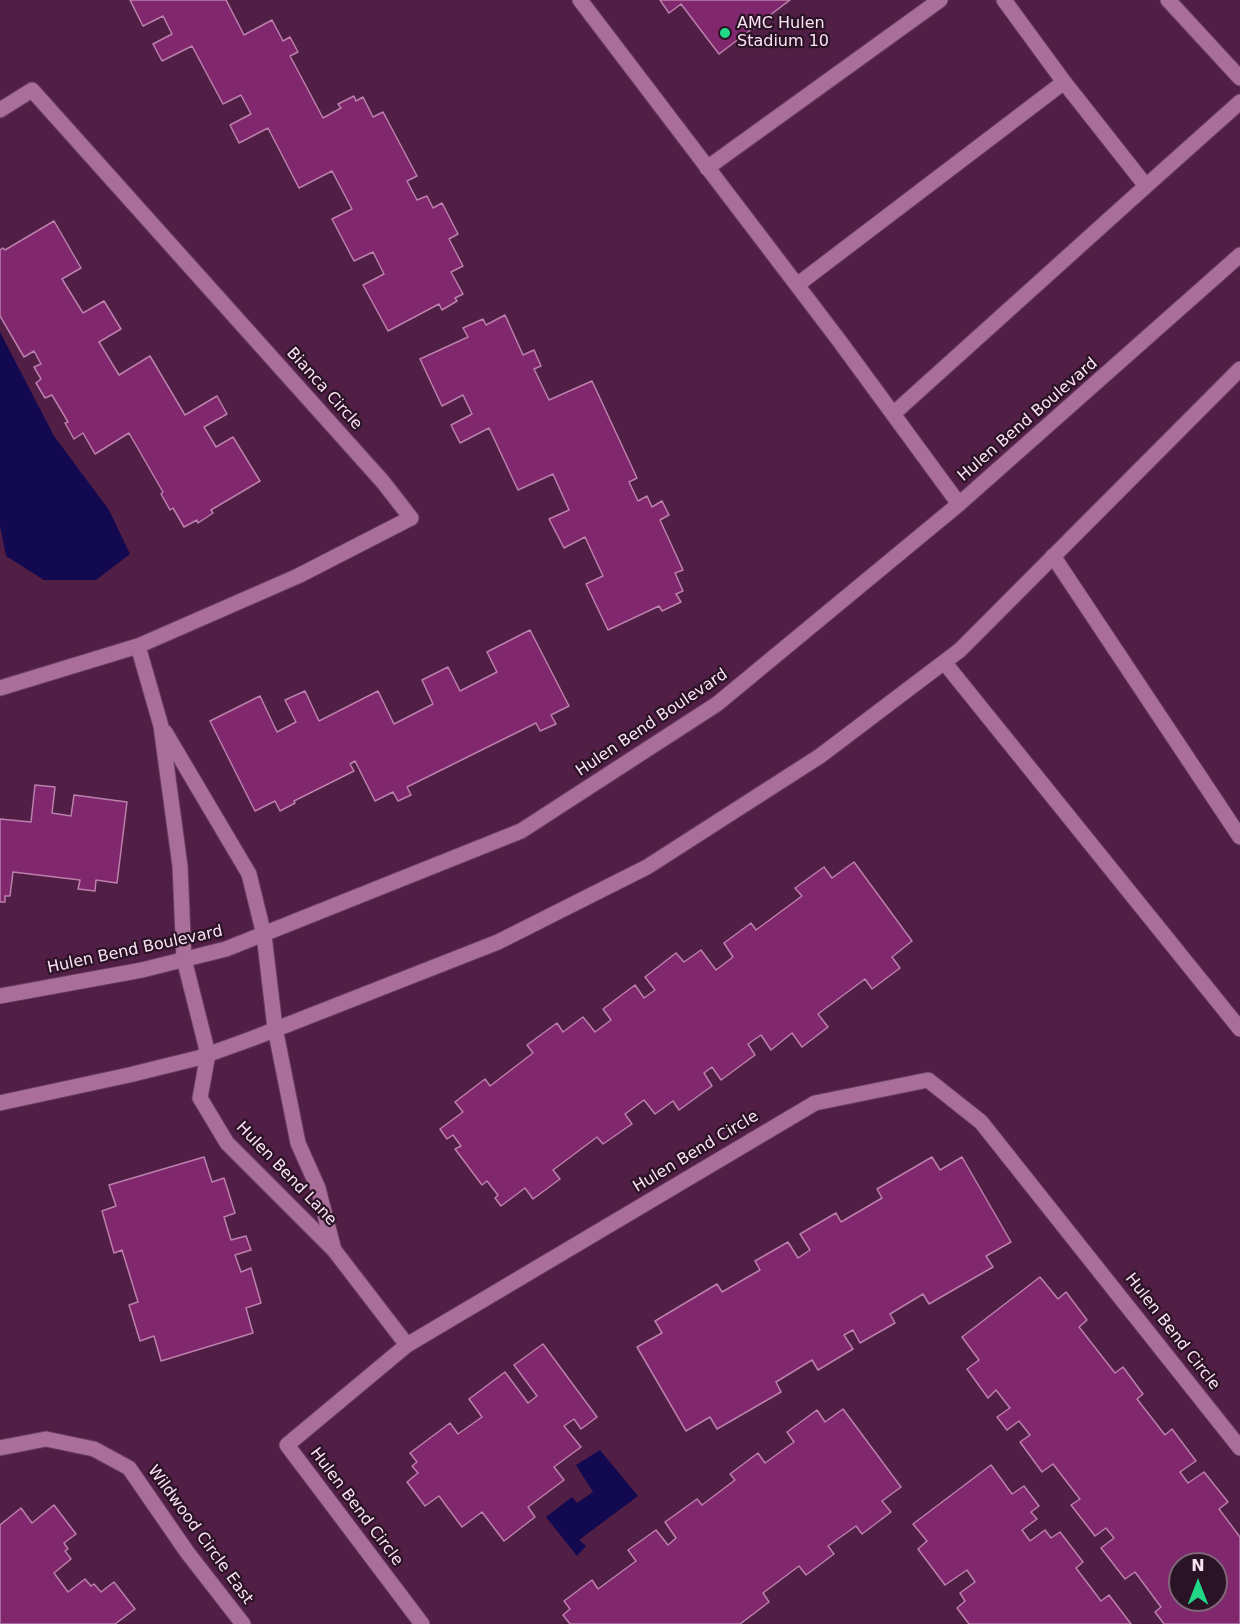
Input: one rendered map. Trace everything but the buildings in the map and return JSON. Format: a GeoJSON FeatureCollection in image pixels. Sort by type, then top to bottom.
{"type":"FeatureCollection","features":[{"type":"Feature","properties":{"kind":"street"},"geometry":{"type":"LineString","coordinates":[[580,0],[797,285],[959,504]]}},
{"type":"Feature","properties":{"kind":"street"},"geometry":{"type":"LineString","coordinates":[[707,168],[940,0]]}},
{"type":"Feature","properties":{"kind":"street"},"geometry":{"type":"LineString","coordinates":[[1004,0],[1064,82],[1146,186]]}},
{"type":"Feature","properties":{"kind":"street"},"geometry":{"type":"LineString","coordinates":[[1168,0],[1240,78]]}},
{"type":"Feature","properties":{"kind":"street"},"geometry":{"type":"LineString","coordinates":[[797,285],[1064,82]]}},
{"type":"Feature","properties":{"kind":"street","name":"Bianca Circle"},"geometry":{"type":"LineString","coordinates":[[0,110],[32,90],[383,482],[411,518],[298,576],[138,646],[0,688]]}},
{"type":"Feature","properties":{"kind":"street"},"geometry":{"type":"LineString","coordinates":[[893,414],[1240,102]]}},
{"type":"Feature","properties":{"kind":"street","name":"Hulen Bend Boulevard"},"geometry":{"type":"LineString","coordinates":[[0,996],[226,949],[521,831],[717,704],[959,504],[1240,255]]}},
{"type":"Feature","properties":{"kind":"street"},"geometry":{"type":"LineString","coordinates":[[0,1103],[119,1078],[208,1054],[498,942],[647,867],[820,756],[960,650],[1240,369]]}},
{"type":"Feature","properties":{"kind":"street"},"geometry":{"type":"LineString","coordinates":[[1053,556],[1240,837]]}},
{"type":"Feature","properties":{"kind":"street"},"geometry":{"type":"LineString","coordinates":[[138,646],[161,726],[180,866],[184,959],[208,1054]]}},
{"type":"Feature","properties":{"kind":"street"},"geometry":{"type":"LineString","coordinates":[[944,662],[1240,1029]]}},
{"type":"Feature","properties":{"kind":"street"},"geometry":{"type":"LineString","coordinates":[[161,726],[249,874],[264,934]]}},
{"type":"Feature","properties":{"kind":"street","name":"Hulen Bend Lane"},"geometry":{"type":"LineString","coordinates":[[264,934],[275,1028],[298,1143],[318,1188],[334,1250]]}},
{"type":"Feature","properties":{"kind":"street","name":"Hulen Bend Lane"},"geometry":{"type":"LineString","coordinates":[[208,1054],[200,1098],[227,1143],[334,1250],[407,1345]]}},
{"type":"Feature","properties":{"kind":"street","name":"Hulen Bend Circle"},"geometry":{"type":"LineString","coordinates":[[422,1624],[287,1445],[407,1345],[815,1103],[928,1080],[981,1122],[1240,1448]]}},
{"type":"Feature","properties":{"kind":"street","name":"Wildwood Circle East"},"geometry":{"type":"LineString","coordinates":[[0,1448],[46,1439],[94,1449],[129,1468],[187,1552],[243,1624]]}},
{"type":"Feature","properties":{"kind":"shaded area"},"geometry":{"type":"Polygon","coordinates":[[[0,332],[54,436],[109,510],[130,554],[96,580],[44,580],[6,556],[0,526],[0,332]]]}},
{"type":"Feature","properties":{"kind":"shaded area"},"geometry":{"type":"Polygon","coordinates":[[[600,1450],[638,1496],[579,1540],[586,1546],[577,1556],[546,1517],[572,1497],[577,1503],[593,1492],[576,1465],[600,1450]]]}},
{"type":"Feature","properties":{"kind":"place","name":"AMC Hulen Stadium 10"},"geometry":{"type":"Point","coordinates":[725,33]}}]}
